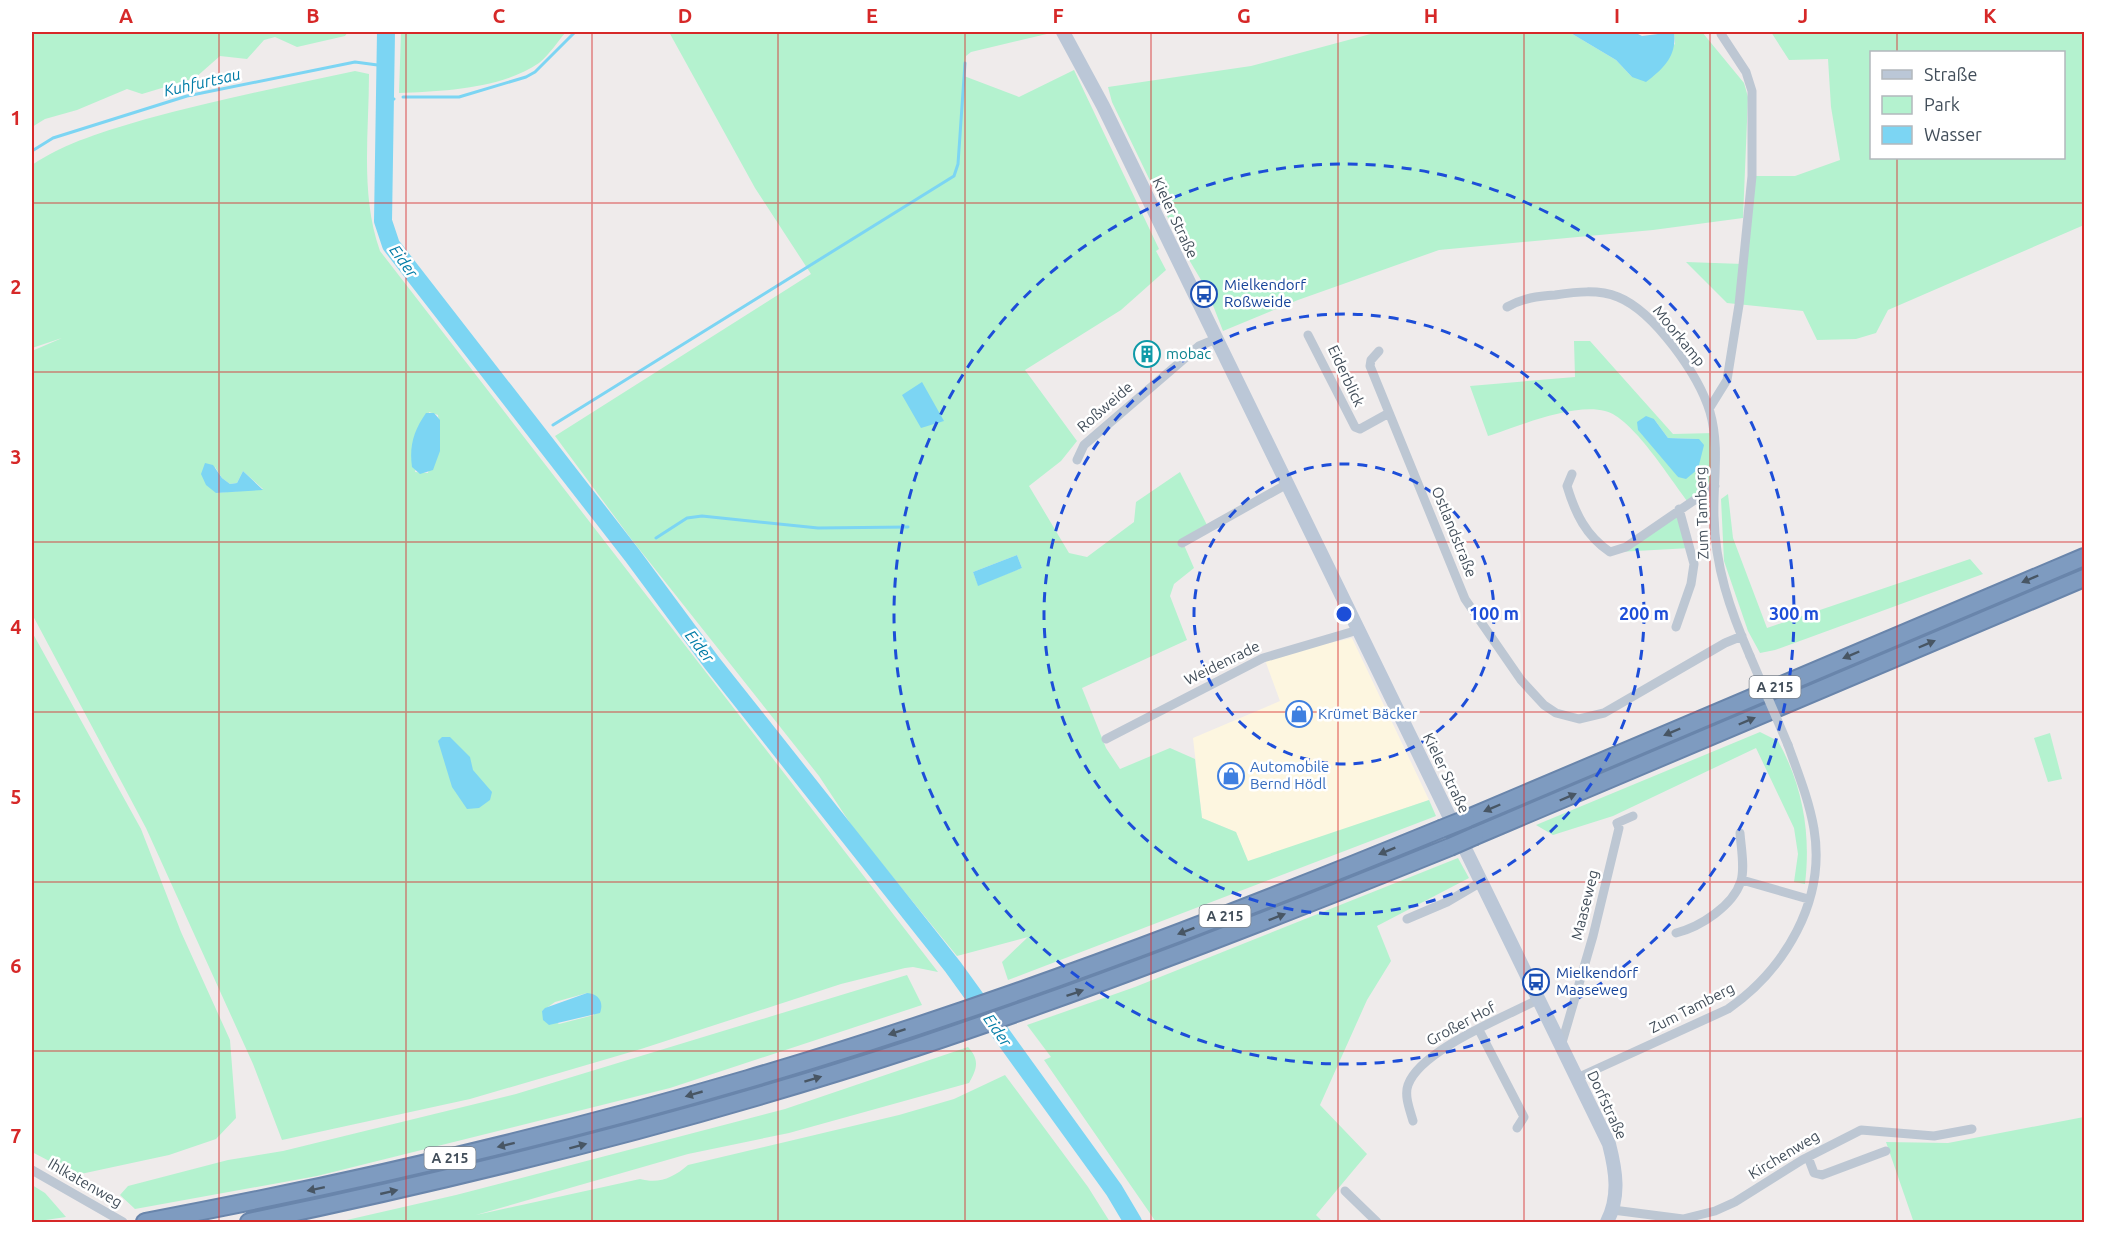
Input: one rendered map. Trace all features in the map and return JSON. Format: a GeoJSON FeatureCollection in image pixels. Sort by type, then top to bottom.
{"type":"FeatureCollection","features":[{"type":"Feature","properties":{"kind":"highway","name":"A 215"},"geometry":{"type":"LineString","coordinates":[[145,1222],[320,1188],[559,1131],[750,1078],[1007,995],[1190,929],[1466,819],[2085,557]]}},
{"type":"Feature","properties":{"kind":"highway","name":"A 215"},"geometry":{"type":"LineString","coordinates":[[249,1222],[480,1172],[643,1129],[813,1079],[1020,1012],[1198,948],[1450,847],[2085,578]]}},
{"type":"Feature","properties":{"kind":"street","name":"Kieler Straße"},"geometry":{"type":"LineString","coordinates":[[1063,32],[1103,106],[1540,1003]]}},
{"type":"Feature","properties":{"kind":"street"},"geometry":{"type":"LineString","coordinates":[[1709,410],[1727,380],[1739,305],[1752,176],[1752,91],[1746,72],[1722,34]]}},
{"type":"Feature","properties":{"kind":"street","name":"Moorkamp"},"geometry":{"type":"LineString","coordinates":[[1508,307],[1532,297],[1580,292],[1599,292],[1619,298],[1636,308],[1674,349],[1696,380],[1709,410]]}},
{"type":"Feature","properties":{"kind":"street","name":"Eiderblick"},"geometry":{"type":"LineString","coordinates":[[1308,335],[1355,427],[1360,429],[1389,413]]}},
{"type":"Feature","properties":{"kind":"street","name":"Roßweide"},"geometry":{"type":"LineString","coordinates":[[1077,460],[1084,445],[1093,437],[1199,346],[1216,339]]}},
{"type":"Feature","properties":{"kind":"street","name":"Ostlandstraße"},"geometry":{"type":"LineString","coordinates":[[1379,351],[1371,360],[1370,366],[1466,599],[1521,680],[1544,705],[1556,713],[1579,719],[1604,713],[1725,643],[1742,636]]}},
{"type":"Feature","properties":{"kind":"street","name":"Zum Tamberg"},"geometry":{"type":"LineString","coordinates":[[1577,1078],[1700,1024],[1749,995],[1785,954],[1801,925],[1808,899],[1814,866],[1814,831],[1807,797],[1724,590],[1717,557],[1715,433],[1709,410]]}},
{"type":"Feature","properties":{"kind":"street"},"geometry":{"type":"LineString","coordinates":[[1572,474],[1567,486],[1573,504],[1590,535],[1610,552],[1626,547],[1715,486]]}},
{"type":"Feature","properties":{"kind":"street"},"geometry":{"type":"LineString","coordinates":[[1182,543],[1287,484]]}},
{"type":"Feature","properties":{"kind":"street"},"geometry":{"type":"LineString","coordinates":[[1676,627],[1691,584],[1694,564],[1679,509]]}},
{"type":"Feature","properties":{"kind":"street","name":"Weidenrade"},"geometry":{"type":"LineString","coordinates":[[1106,739],[1263,658],[1358,630]]}},
{"type":"Feature","properties":{"kind":"street","name":"Maaseweg"},"geometry":{"type":"LineString","coordinates":[[1561,1046],[1593,936],[1619,828],[1617,823],[1633,816]]}},
{"type":"Feature","properties":{"kind":"street"},"geometry":{"type":"LineString","coordinates":[[1676,933],[1697,928],[1723,907],[1742,880],[1740,833]]}},
{"type":"Feature","properties":{"kind":"street"},"geometry":{"type":"LineString","coordinates":[[1742,880],[1808,899]]}},
{"type":"Feature","properties":{"kind":"street"},"geometry":{"type":"LineString","coordinates":[[1407,919],[1447,902],[1481,882]]}},
{"type":"Feature","properties":{"kind":"street","name":"Dorfstraße"},"geometry":{"type":"LineString","coordinates":[[1540,1003],[1609,1144],[1616,1174],[1610,1216]]}},
{"type":"Feature","properties":{"kind":"street","name":"Großer Hof"},"geometry":{"type":"LineString","coordinates":[[1413,1121],[1407,1088],[1413,1074],[1421,1064],[1438,1051],[1540,1003]]}},
{"type":"Feature","properties":{"kind":"street"},"geometry":{"type":"LineString","coordinates":[[1479,1030],[1524,1117],[1517,1128]]}},
{"type":"Feature","properties":{"kind":"street","name":"Kirchenweg"},"geometry":{"type":"LineString","coordinates":[[1610,1216],[1683,1219],[1715,1211],[1808,1157],[1861,1131],[1897,1131],[1934,1136],[1972,1129]]}},
{"type":"Feature","properties":{"kind":"street"},"geometry":{"type":"LineString","coordinates":[[1808,1157],[1814,1173],[1822,1174],[1886,1151]]}},
{"type":"Feature","properties":{"kind":"street","name":"Ihlkatenweg"},"geometry":{"type":"LineString","coordinates":[[32,1170],[123,1222]]}},
{"type":"Feature","properties":{"kind":"street"},"geometry":{"type":"LineString","coordinates":[[1345,1191],[1377,1222]]}},
{"type":"Feature","properties":{"kind":"shaded area"},"geometry":{"type":"Polygon","coordinates":[[[1352,638],[1429,800],[1248,862],[1236,832],[1202,818],[1193,738],[1280,701],[1265,660],[1293,651],[1352,638]]]}},
{"type":"Feature","properties":{"kind":"green space"},"geometry":{"type":"Polygon","coordinates":[[[32,32],[348,32],[345,36],[297,47],[275,37],[264,40],[247,59],[220,56],[195,78],[142,94],[127,89],[77,110],[45,119],[32,127],[32,32]]]}},
{"type":"Feature","properties":{"kind":"green space"},"geometry":{"type":"Polygon","coordinates":[[[401,32],[566,32],[539,63],[524,72],[471,87],[399,93],[401,32]]]}},
{"type":"Feature","properties":{"kind":"green space"},"geometry":{"type":"Polygon","coordinates":[[[669,32],[1050,32],[971,52],[966,56],[964,76],[1019,97],[1074,70],[1159,249],[1156,251],[1166,270],[1121,310],[1025,370],[1077,441],[1061,461],[1029,486],[1069,553],[1087,557],[1134,522],[1136,502],[1180,472],[1207,525],[1184,545],[1194,568],[1174,584],[1170,596],[1187,640],[1082,688],[1106,748],[1120,769],[1170,748],[1195,759],[1202,818],[1236,832],[1248,861],[1429,800],[1436,816],[1008,980],[1002,962],[1028,937],[957,956],[856,832],[819,776],[632,540],[555,436],[811,274],[755,188],[669,32]],[[1017,555],[973,572],[978,585],[1022,568],[1017,555]]]}},
{"type":"Feature","properties":{"kind":"green space"},"geometry":{"type":"Polygon","coordinates":[[[1378,32],[1569,32],[1616,60],[1632,77],[1675,44],[1674,32],[1702,32],[1744,83],[1748,97],[1743,218],[1653,230],[1439,250],[1298,300],[1223,331],[1207,290],[1185,253],[1112,102],[1108,87],[1251,66],[1378,32]]]}},
{"type":"Feature","properties":{"kind":"green space"},"geometry":{"type":"Polygon","coordinates":[[[1771,32],[2084,32],[2084,225],[1888,310],[1876,333],[1856,339],[1817,340],[1803,311],[1727,303],[1686,262],[1743,264],[1752,176],[1795,176],[1840,160],[1831,107],[1828,59],[1789,60],[1771,32]]]}},
{"type":"Feature","properties":{"kind":"green space"},"geometry":{"type":"Polygon","coordinates":[[[355,71],[369,74],[368,186],[370,208],[380,251],[938,972],[913,967],[841,984],[641,1049],[470,1099],[282,1140],[253,1064],[146,828],[32,614],[32,351],[62,338],[32,348],[32,165],[72,144],[146,119],[224,99],[355,71]],[[429,412],[415,472],[428,473],[440,430],[438,415],[429,412]],[[215,467],[216,493],[263,489],[243,471],[237,483],[230,484],[222,478],[215,467]],[[587,993],[555,1002],[542,1011],[559,1024],[594,1015],[587,993]]]}},
{"type":"Feature","properties":{"kind":"green space"},"geometry":{"type":"Polygon","coordinates":[[[1574,341],[1590,341],[1673,434],[1715,433],[1715,486],[1688,502],[1638,436],[1616,416],[1605,411],[1592,409],[1562,413],[1488,436],[1470,386],[1575,377],[1574,341]],[[1654,419],[1678,477],[1699,439],[1668,438],[1654,419]]]}},
{"type":"Feature","properties":{"kind":"green space"},"geometry":{"type":"Polygon","coordinates":[[[1728,494],[1733,538],[1767,628],[1970,559],[1983,574],[1775,650],[1760,653],[1748,631],[1724,561],[1721,499],[1728,494]]]}},
{"type":"Feature","properties":{"kind":"green space"},"geometry":{"type":"Polygon","coordinates":[[[1679,509],[1691,548],[1617,552],[1679,509]]]}},
{"type":"Feature","properties":{"kind":"green space"},"geometry":{"type":"Polygon","coordinates":[[[32,632],[141,829],[181,932],[230,1040],[236,1118],[216,1139],[169,1155],[76,1175],[32,1152],[32,632]]]}},
{"type":"Feature","properties":{"kind":"green space"},"geometry":{"type":"Polygon","coordinates":[[[1760,732],[1778,741],[1794,775],[1806,829],[1805,884],[1794,882],[1798,854],[1794,828],[1756,748],[1613,816],[1553,835],[1536,825],[1760,732]]]}},
{"type":"Feature","properties":{"kind":"green space"},"geometry":{"type":"Polygon","coordinates":[[[2050,733],[2062,779],[2048,782],[2034,738],[2050,733]]]}},
{"type":"Feature","properties":{"kind":"green space"},"geometry":{"type":"Polygon","coordinates":[[[1458,858],[1469,878],[1377,926],[1391,961],[1367,1000],[1320,1105],[1367,1154],[1316,1215],[1323,1222],[1156,1222],[1044,1060],[1051,1057],[1027,1025],[1135,987],[1458,858]]]}},
{"type":"Feature","properties":{"kind":"green space"},"geometry":{"type":"Polygon","coordinates":[[[907,975],[922,1005],[670,1088],[317,1176],[135,1209],[120,1195],[128,1186],[228,1160],[283,1151],[516,1094],[907,975]]]}},
{"type":"Feature","properties":{"kind":"green space"},"geometry":{"type":"Polygon","coordinates":[[[968,1047],[976,1060],[974,1073],[969,1083],[789,1133],[688,1154],[476,1215],[640,1179],[653,1181],[666,1179],[688,1165],[899,1115],[954,1099],[1005,1075],[1088,1187],[1110,1222],[338,1222],[456,1195],[785,1109],[968,1047]]]}},
{"type":"Feature","properties":{"kind":"green space"},"geometry":{"type":"Polygon","coordinates":[[[2084,1117],[2084,1222],[1907,1222],[1913,1220],[1886,1142],[1948,1143],[2084,1117]]]}},
{"type":"Feature","properties":{"kind":"green space"},"geometry":{"type":"Polygon","coordinates":[[[32,1185],[45,1193],[66,1217],[32,1222],[32,1185]]]}},
{"type":"Feature","properties":{"kind":"water"},"geometry":{"type":"Polygon","coordinates":[[[1569,32],[1634,32],[1642,36],[1674,32],[1674,40],[1668,61],[1646,82],[1632,77],[1616,60],[1569,32]]]}},
{"type":"Feature","properties":{"kind":"water"},"geometry":{"type":"Polygon","coordinates":[[[922,382],[944,421],[921,428],[902,395],[922,382]]]}},
{"type":"Feature","properties":{"kind":"water"},"geometry":{"type":"Polygon","coordinates":[[[426,413],[434,413],[440,420],[440,451],[433,470],[420,474],[412,467],[411,452],[418,426],[426,413]]]}},
{"type":"Feature","properties":{"kind":"water"},"geometry":{"type":"Polygon","coordinates":[[[1646,416],[1654,419],[1668,438],[1699,439],[1704,445],[1698,469],[1686,479],[1678,477],[1638,430],[1637,422],[1646,416]]]}},
{"type":"Feature","properties":{"kind":"water"},"geometry":{"type":"Polygon","coordinates":[[[205,463],[213,465],[222,478],[230,484],[237,483],[243,471],[263,490],[216,493],[206,485],[201,474],[205,463]]]}},
{"type":"Feature","properties":{"kind":"water"},"geometry":{"type":"Polygon","coordinates":[[[1017,555],[1022,568],[978,586],[973,572],[1017,555]]]}},
{"type":"Feature","properties":{"kind":"water"},"geometry":{"type":"Polygon","coordinates":[[[442,737],[450,737],[470,757],[473,770],[492,792],[490,800],[479,808],[467,809],[452,787],[438,741],[442,737]]]}},
{"type":"Feature","properties":{"kind":"water"},"geometry":{"type":"Polygon","coordinates":[[[587,993],[600,999],[600,1013],[549,1025],[543,1020],[542,1011],[545,1008],[587,993]]]}},
{"type":"Feature","properties":{"kind":"waterway","name":"Eider"},"geometry":{"type":"LineString","coordinates":[[386,32],[383,221],[391,245],[632,555],[712,663],[953,967],[1114,1190],[1133,1222]]}},
{"type":"Feature","properties":{"kind":"waterway"},"geometry":{"type":"LineString","coordinates":[[403,97],[459,97],[526,77],[535,72],[575,32]]}},
{"type":"Feature","properties":{"kind":"waterway","name":"Kuhfurtsau"},"geometry":{"type":"LineString","coordinates":[[32,151],[53,138],[187,96],[355,62],[385,66]]}},
{"type":"Feature","properties":{"kind":"waterway"},"geometry":{"type":"LineString","coordinates":[[553,425],[954,176],[958,164],[965,63]]}},
{"type":"Feature","properties":{"kind":"waterway","name":"Eider"},"geometry":{"type":"LineString","coordinates":[[383,97],[394,99]]}},
{"type":"Feature","properties":{"kind":"waterway"},"geometry":{"type":"LineString","coordinates":[[656,538],[687,518],[702,516],[818,528],[908,527]]}},
{"type":"Feature","properties":{"kind":"place","name":"Mielkendorf Roßweide"},"geometry":{"type":"Point","coordinates":[1204,294]}},
{"type":"Feature","properties":{"kind":"place","name":"mobac"},"geometry":{"type":"Point","coordinates":[1147,354]}},
{"type":"Feature","properties":{"kind":"place","name":"Krümet Bäcker"},"geometry":{"type":"Point","coordinates":[1299,714]}},
{"type":"Feature","properties":{"kind":"place","name":"Automobile Bernd Hödl"},"geometry":{"type":"Point","coordinates":[1231,776]}},
{"type":"Feature","properties":{"kind":"place","name":"Mielkendorf Maaseweg"},"geometry":{"type":"Point","coordinates":[1536,982]}}]}
